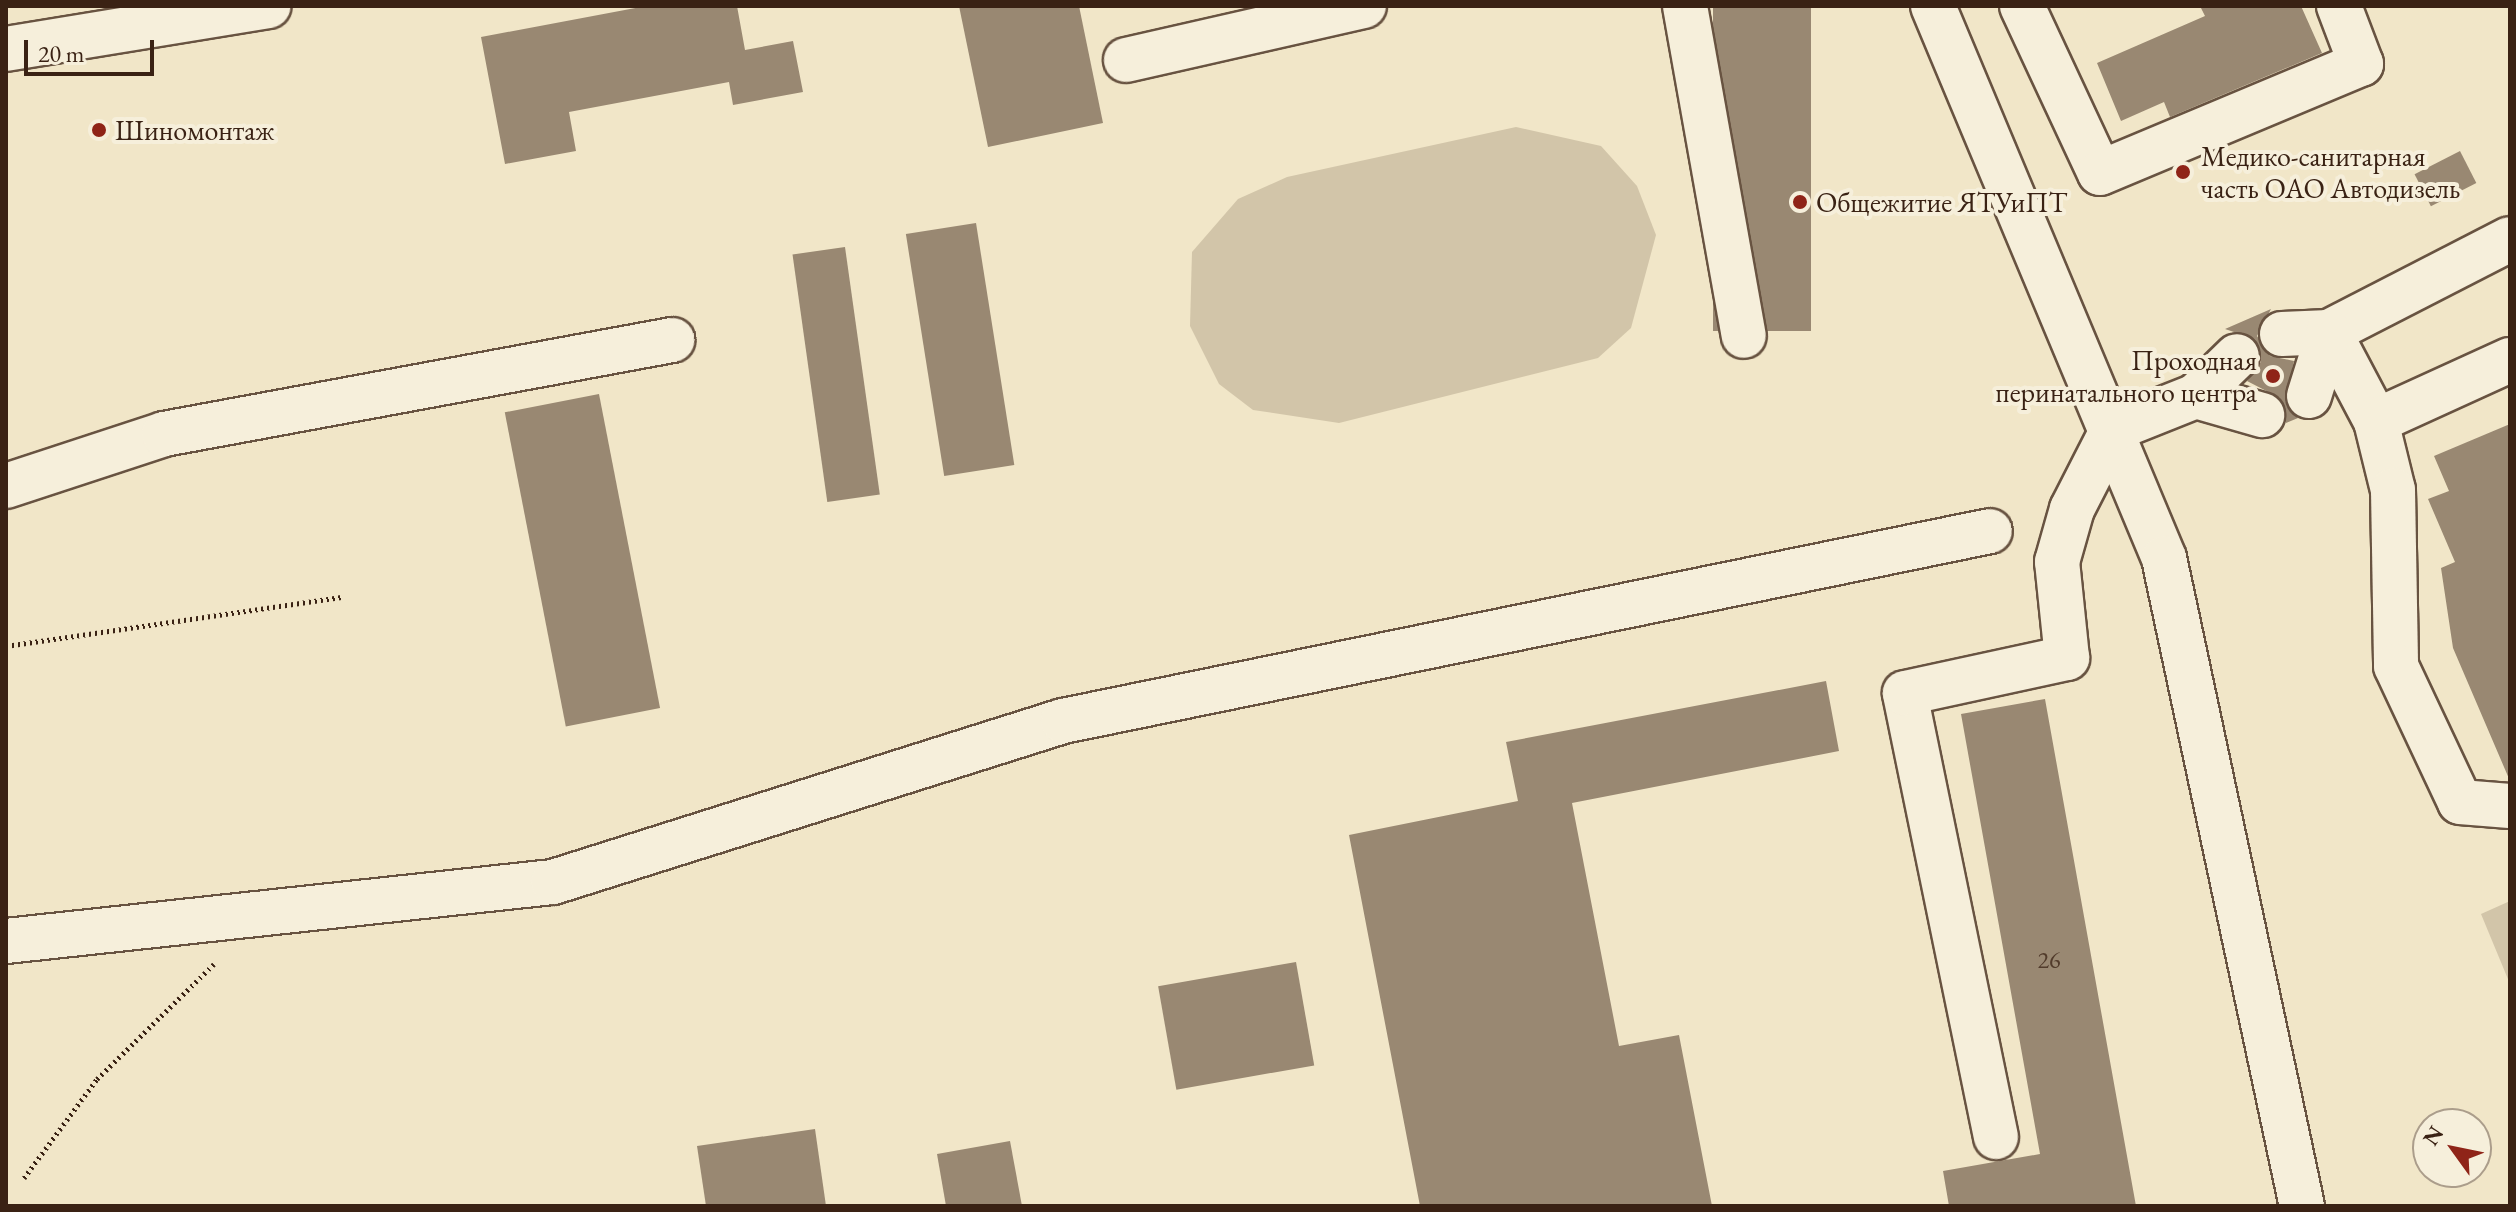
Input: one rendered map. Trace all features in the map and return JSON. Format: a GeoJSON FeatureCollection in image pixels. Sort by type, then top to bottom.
{"type":"FeatureCollection","features":[{"type":"Feature","properties":{"kind":"lane"},"geometry":{"type":"LineString","coordinates":[[6,49],[269,6]]}},
{"type":"Feature","properties":{"kind":"lane"},"geometry":{"type":"LineString","coordinates":[[1126,60],[1364,6]]}},
{"type":"Feature","properties":{"kind":"lane"},"geometry":{"type":"LineString","coordinates":[[1685,6],[1744,336]]}},
{"type":"Feature","properties":{"kind":"lane"},"geometry":{"type":"LineString","coordinates":[[1933,6],[2113,429],[2164,558],[2302,1206]]}},
{"type":"Feature","properties":{"kind":"lane"},"geometry":{"type":"LineString","coordinates":[[2022,6],[2100,173],[2361,64],[2339,6]]}},
{"type":"Feature","properties":{"kind":"lane"},"geometry":{"type":"LineString","coordinates":[[2282,334],[2329,332],[2510,239]]}},
{"type":"Feature","properties":{"kind":"lane"},"geometry":{"type":"LineString","coordinates":[[2309,396],[2329,332]]}},
{"type":"Feature","properties":{"kind":"lane"},"geometry":{"type":"LineString","coordinates":[[2329,332],[2376,421],[2393,490],[2396,666],[2460,802],[2510,806]]}},
{"type":"Feature","properties":{"kind":"lane"},"geometry":{"type":"LineString","coordinates":[[6,486],[164,434],[672,340]]}},
{"type":"Feature","properties":{"kind":"lane"},"geometry":{"type":"LineString","coordinates":[[1996,1137],[1905,693],[2067,658],[2057,562],[2072,509],[2113,429],[2196,396],[2237,356]]}},
{"type":"Feature","properties":{"kind":"lane"},"geometry":{"type":"LineString","coordinates":[[2376,421],[2510,360]]}},
{"type":"Feature","properties":{"kind":"lane"},"geometry":{"type":"LineString","coordinates":[[2196,396],[2262,415]]}},
{"type":"Feature","properties":{"kind":"lane"},"geometry":{"type":"LineString","coordinates":[[6,941],[553,882],[1063,721],[1990,531]]}},
{"type":"Feature","properties":{"kind":"path"},"geometry":{"type":"LineString","coordinates":[[6,646],[341,597]]}},
{"type":"Feature","properties":{"kind":"path"},"geometry":{"type":"LineString","coordinates":[[24,1178],[97,1079],[223,957]]}},
{"type":"Feature","properties":{"kind":"shaded area"},"geometry":{"type":"Polygon","coordinates":[[[1516,127],[1601,146],[1637,186],[1656,235],[1631,328],[1598,358],[1339,423],[1253,410],[1219,384],[1190,326],[1192,252],[1238,199],[1287,177],[1516,127]]]}},
{"type":"Feature","properties":{"kind":"shaded area"},"geometry":{"type":"Polygon","coordinates":[[[2510,901],[2510,984],[2481,914],[2510,901]]]}},
{"type":"Feature","properties":{"kind":"building"},"geometry":{"type":"Polygon","coordinates":[[[646,6],[737,6],[745,50],[793,41],[803,92],[733,105],[729,82],[569,112],[576,151],[505,164],[481,37],[646,6]]]}},
{"type":"Feature","properties":{"kind":"building"},"geometry":{"type":"Polygon","coordinates":[[[959,6],[1079,6],[1103,123],[988,147],[959,6]]]}},
{"type":"Feature","properties":{"kind":"building","name":"Общежитие ЯТУиПТ"},"geometry":{"type":"Polygon","coordinates":[[[1713,6],[1811,6],[1811,331],[1713,331],[1713,6]]]}},
{"type":"Feature","properties":{"kind":"building"},"geometry":{"type":"Polygon","coordinates":[[[2200,6],[2301,6],[2322,53],[2170,117],[2164,102],[2121,121],[2097,63],[2205,16],[2200,6]]]}},
{"type":"Feature","properties":{"kind":"building"},"geometry":{"type":"Polygon","coordinates":[[[2460,151],[2476,183],[2431,206],[2415,174],[2460,151]]]}},
{"type":"Feature","properties":{"kind":"building"},"geometry":{"type":"Polygon","coordinates":[[[976,223],[1014,465],[944,476],[906,234],[976,223]]]}},
{"type":"Feature","properties":{"kind":"building"},"geometry":{"type":"Polygon","coordinates":[[[845,247],[880,495],[827,502],[793,254],[845,247]]]}},
{"type":"Feature","properties":{"kind":"building"},"geometry":{"type":"Polygon","coordinates":[[[2271,309],[2257,336],[2270,356],[2294,361],[2285,401],[2298,418],[2286,423],[2280,398],[2247,381],[2261,362],[2255,339],[2225,329],[2271,309]]]}},
{"type":"Feature","properties":{"kind":"building"},"geometry":{"type":"Polygon","coordinates":[[[599,394],[660,708],[566,726],[505,412],[599,394]]]}},
{"type":"Feature","properties":{"kind":"building"},"geometry":{"type":"Polygon","coordinates":[[[2510,424],[2510,781],[2453,648],[2441,568],[2455,562],[2428,499],[2449,491],[2434,456],[2510,424]]]}},
{"type":"Feature","properties":{"kind":"building"},"geometry":{"type":"Polygon","coordinates":[[[1826,681],[1839,751],[1572,803],[1619,1046],[1679,1035],[1712,1206],[1420,1206],[1349,835],[1518,801],[1506,742],[1826,681]]]}},
{"type":"Feature","properties":{"kind":"building"},"geometry":{"type":"Polygon","coordinates":[[[2045,699],[2136,1206],[1949,1206],[1943,1171],[2040,1154],[1961,714],[2045,699]]]}},
{"type":"Feature","properties":{"kind":"building"},"geometry":{"type":"Polygon","coordinates":[[[1296,962],[1314,1065],[1176,1090],[1158,986],[1296,962]]]}},
{"type":"Feature","properties":{"kind":"building"},"geometry":{"type":"Polygon","coordinates":[[[815,1129],[826,1206],[706,1206],[697,1146],[815,1129]]]}},
{"type":"Feature","properties":{"kind":"building"},"geometry":{"type":"Polygon","coordinates":[[[1010,1141],[1022,1206],[946,1206],[937,1154],[1010,1141]]]}},
{"type":"Feature","properties":{"kind":"place","name":"Шиномонтаж"},"geometry":{"type":"Point","coordinates":[99,130]}},
{"type":"Feature","properties":{"kind":"place","name":"Медико-санитарная часть ОАО Автодизель"},"geometry":{"type":"Point","coordinates":[2183,172]}},
{"type":"Feature","properties":{"kind":"place","name":"Общежитие ЯТУиПТ"},"geometry":{"type":"Point","coordinates":[1800,202]}},
{"type":"Feature","properties":{"kind":"place","name":"Проходная перинатального центра"},"geometry":{"type":"Point","coordinates":[2273,376]}}]}
